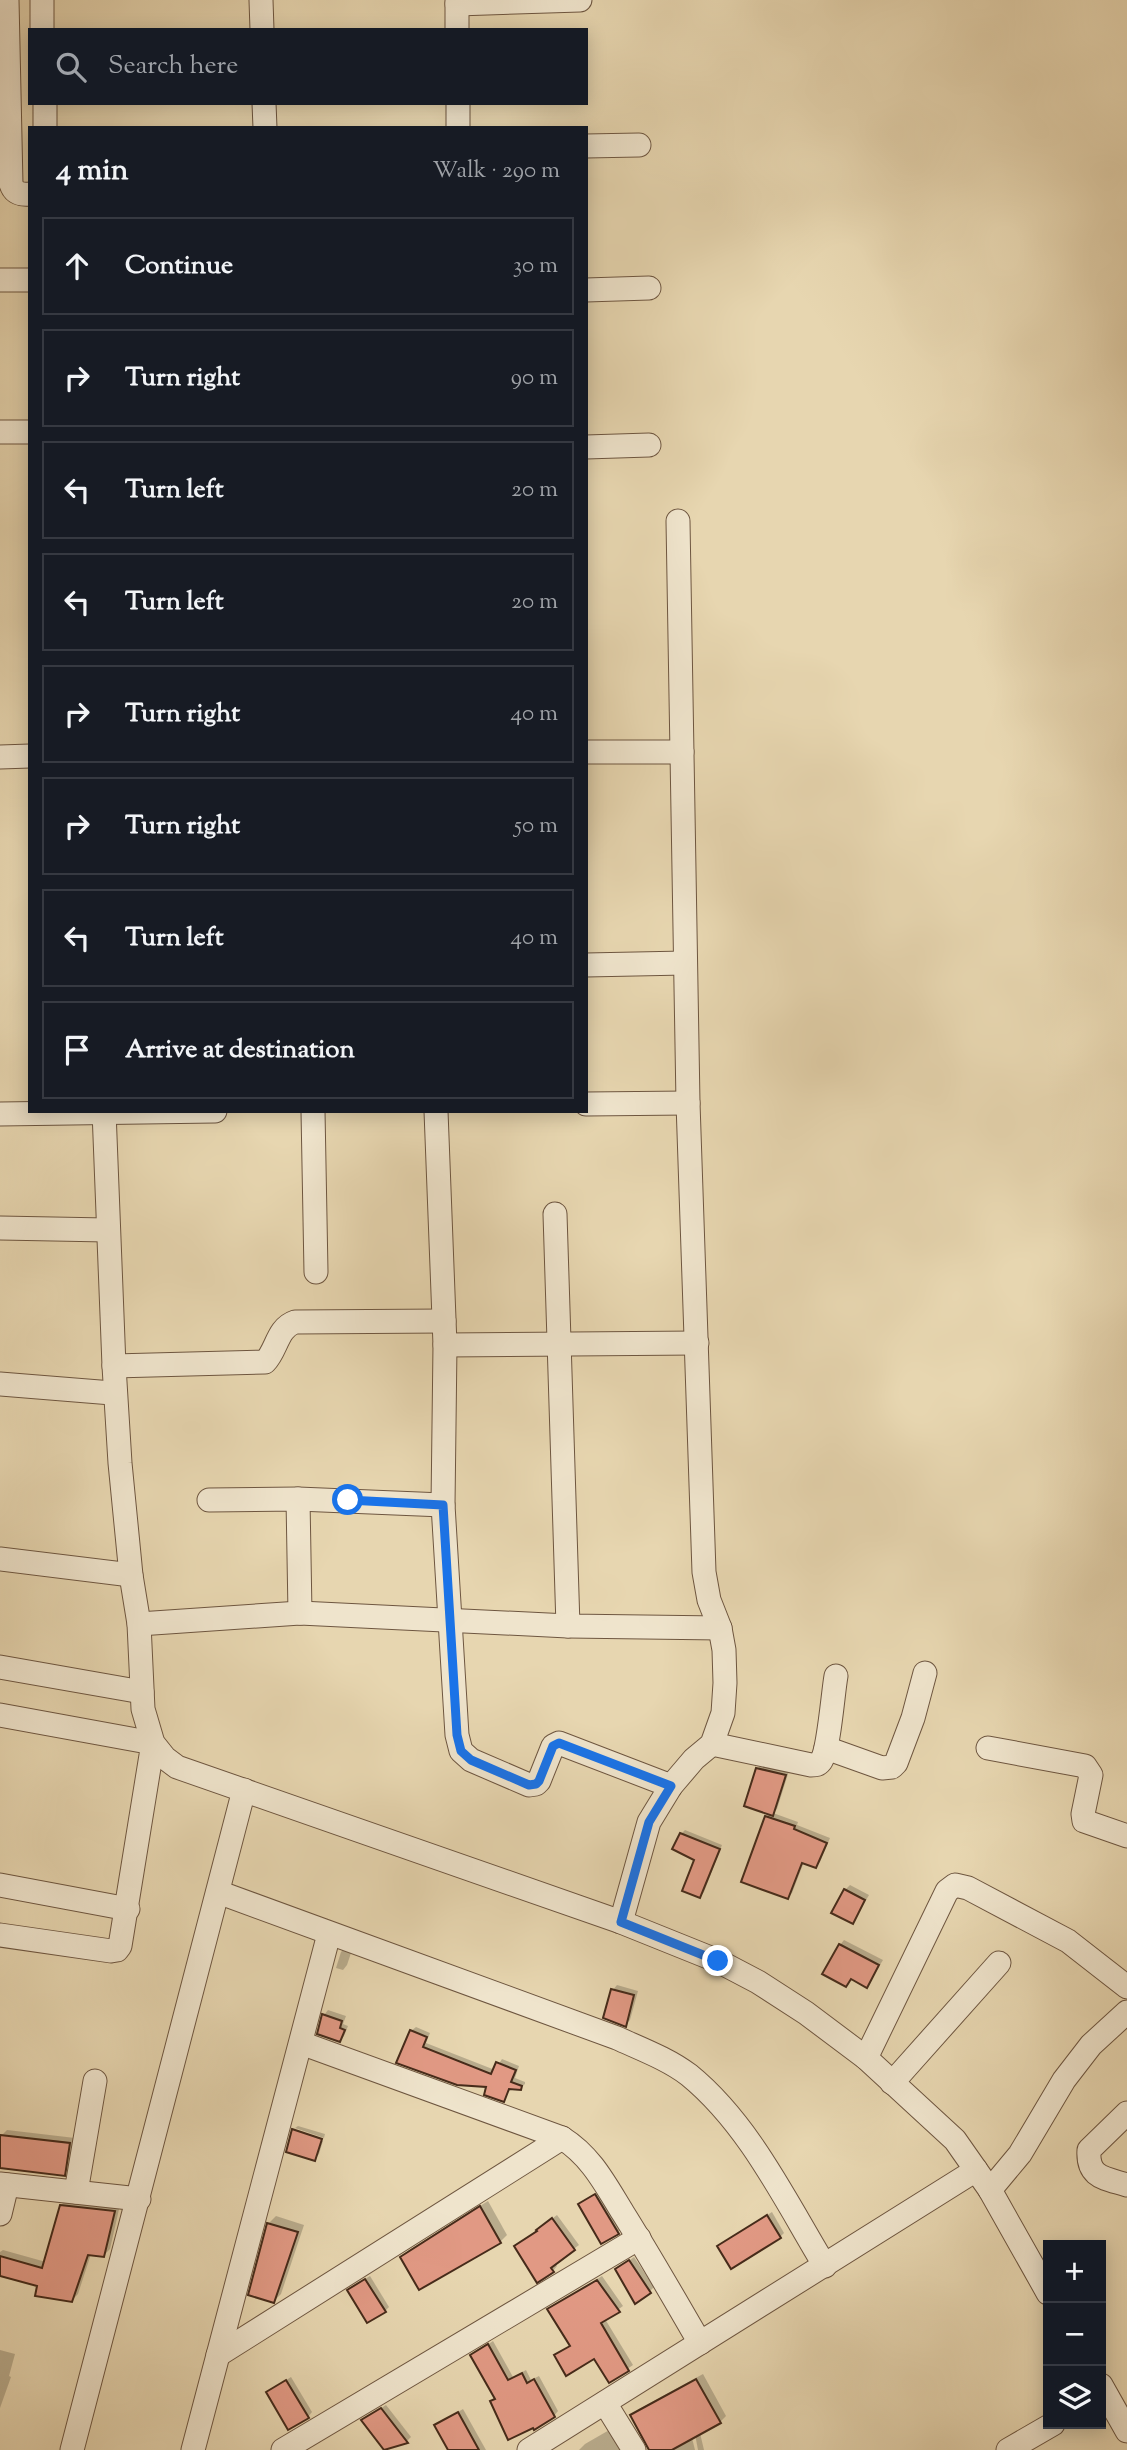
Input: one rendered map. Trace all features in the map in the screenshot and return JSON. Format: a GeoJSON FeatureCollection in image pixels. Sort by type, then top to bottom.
{"type":"FeatureCollection","features":[{"type":"Feature","properties":{"kind":"street"},"geometry":{"type":"LineString","coordinates":[[7,0],[11,184],[13,190],[18,193],[28,194]]}},
{"type":"Feature","properties":{"kind":"street"},"geometry":{"type":"LineString","coordinates":[[42,0],[43,28]]}},
{"type":"Feature","properties":{"kind":"street"},"geometry":{"type":"LineString","coordinates":[[261,0],[262,28]]}},
{"type":"Feature","properties":{"kind":"street"},"geometry":{"type":"LineString","coordinates":[[457,28],[457,2],[580,0]]}},
{"type":"Feature","properties":{"kind":"street"},"geometry":{"type":"LineString","coordinates":[[45,105],[45,126]]}},
{"type":"Feature","properties":{"kind":"street"},"geometry":{"type":"LineString","coordinates":[[264,105],[265,126]]}},
{"type":"Feature","properties":{"kind":"street"},"geometry":{"type":"LineString","coordinates":[[458,105],[458,126]]}},
{"type":"Feature","properties":{"kind":"street"},"geometry":{"type":"LineString","coordinates":[[588,146],[639,145]]}},
{"type":"Feature","properties":{"kind":"street"},"geometry":{"type":"LineString","coordinates":[[0,280],[28,279]]}},
{"type":"Feature","properties":{"kind":"street"},"geometry":{"type":"LineString","coordinates":[[588,290],[649,288]]}},
{"type":"Feature","properties":{"kind":"street"},"geometry":{"type":"LineString","coordinates":[[0,432],[28,432]]}},
{"type":"Feature","properties":{"kind":"street"},"geometry":{"type":"LineString","coordinates":[[588,447],[649,445]]}},
{"type":"Feature","properties":{"kind":"street"},"geometry":{"type":"LineString","coordinates":[[621,1922],[649,1822],[671,1786],[694,1759],[712,1744],[723,1713],[725,1693],[724,1650],[720,1628],[709,1600],[704,1572],[688,1103],[678,521]]}},
{"type":"Feature","properties":{"kind":"street"},"geometry":{"type":"LineString","coordinates":[[588,752],[682,752]]}},
{"type":"Feature","properties":{"kind":"street"},"geometry":{"type":"LineString","coordinates":[[0,757],[28,757]]}},
{"type":"Feature","properties":{"kind":"street"},"geometry":{"type":"LineString","coordinates":[[588,965],[685,963]]}},
{"type":"Feature","properties":{"kind":"street"},"geometry":{"type":"LineString","coordinates":[[588,1104],[688,1103]]}},
{"type":"Feature","properties":{"kind":"street"},"geometry":{"type":"LineString","coordinates":[[0,1114],[52,1113]]}},
{"type":"Feature","properties":{"kind":"street"},"geometry":{"type":"LineString","coordinates":[[104,1113],[114,1366],[131,1575],[139,1624],[142,1692],[145,1719],[153,1744],[177,1767],[621,1922],[718,1961],[758,1982],[806,2013],[866,2058],[955,2140],[990,2190],[1043,2284]]}},
{"type":"Feature","properties":{"kind":"street"},"geometry":{"type":"LineString","coordinates":[[313,1113],[316,1272]]}},
{"type":"Feature","properties":{"kind":"street"},"geometry":{"type":"LineString","coordinates":[[436,1113],[445,1345],[443,1505],[457,1735],[461,1751],[471,1760],[529,1785],[539,1781],[553,1746],[559,1743],[671,1786]]}},
{"type":"Feature","properties":{"kind":"street"},"geometry":{"type":"LineString","coordinates":[[555,1214],[568,1626]]}},
{"type":"Feature","properties":{"kind":"street"},"geometry":{"type":"LineString","coordinates":[[0,1228],[107,1230]]}},
{"type":"Feature","properties":{"kind":"street"},"geometry":{"type":"LineString","coordinates":[[114,1366],[265,1362],[271,1356],[287,1324],[295,1322],[444,1321]]}},
{"type":"Feature","properties":{"kind":"street"},"geometry":{"type":"LineString","coordinates":[[445,1345],[696,1343]]}},
{"type":"Feature","properties":{"kind":"street"},"geometry":{"type":"LineString","coordinates":[[0,1384],[112,1393]]}},
{"type":"Feature","properties":{"kind":"street"},"geometry":{"type":"LineString","coordinates":[[209,1500],[298,1499],[443,1505]]}},
{"type":"Feature","properties":{"kind":"street"},"geometry":{"type":"LineString","coordinates":[[298,1499],[300,1614]]}},
{"type":"Feature","properties":{"kind":"street"},"geometry":{"type":"LineString","coordinates":[[0,1559],[131,1575]]}},
{"type":"Feature","properties":{"kind":"street"},"geometry":{"type":"LineString","coordinates":[[139,1624],[300,1614],[568,1626],[720,1628]]}},
{"type":"Feature","properties":{"kind":"street"},"geometry":{"type":"LineString","coordinates":[[0,1667],[142,1692]]}},
{"type":"Feature","properties":{"kind":"street"},"geometry":{"type":"LineString","coordinates":[[826,1748],[882,1768],[892,1767],[896,1763],[913,1718],[925,1673]]}},
{"type":"Feature","properties":{"kind":"street"},"geometry":{"type":"LineString","coordinates":[[712,1744],[811,1765],[818,1764],[826,1748],[836,1676]]}},
{"type":"Feature","properties":{"kind":"street"},"geometry":{"type":"LineString","coordinates":[[0,1715],[153,1744]]}},
{"type":"Feature","properties":{"kind":"street"},"geometry":{"type":"LineString","coordinates":[[0,1935],[117,1950],[128,1909],[153,1744]]}},
{"type":"Feature","properties":{"kind":"street"},"geometry":{"type":"LineString","coordinates":[[988,1748],[1085,1766],[1091,1775],[1084,1821],[1127,1836]]}},
{"type":"Feature","properties":{"kind":"street"},"geometry":{"type":"LineString","coordinates":[[72,2450],[244,1790]]}},
{"type":"Feature","properties":{"kind":"street"},"geometry":{"type":"LineString","coordinates":[[0,1885],[128,1909]]}},
{"type":"Feature","properties":{"kind":"street"},"geometry":{"type":"LineString","coordinates":[[866,2058],[947,1891],[956,1885],[968,1888],[1068,1941],[1127,1987]]}},
{"type":"Feature","properties":{"kind":"street"},"geometry":{"type":"LineString","coordinates":[[218,1892],[617,2038],[687,2073],[719,2102],[757,2154],[825,2266]]}},
{"type":"Feature","properties":{"kind":"street"},"geometry":{"type":"LineString","coordinates":[[193,2450],[329,1934]]}},
{"type":"Feature","properties":{"kind":"street"},"geometry":{"type":"LineString","coordinates":[[892,2083],[999,1963]]}},
{"type":"Feature","properties":{"kind":"street"},"geometry":{"type":"LineString","coordinates":[[990,2190],[1020,2154],[1064,2080],[1084,2054],[1127,2012]]}},
{"type":"Feature","properties":{"kind":"street"},"geometry":{"type":"LineString","coordinates":[[301,2043],[562,2138],[576,2147],[589,2160],[639,2238],[700,2343]]}},
{"type":"Feature","properties":{"kind":"street"},"geometry":{"type":"LineString","coordinates":[[76,2192],[95,2081]]}},
{"type":"Feature","properties":{"kind":"street"},"geometry":{"type":"LineString","coordinates":[[1127,2113],[1089,2150],[1088,2162],[1098,2177],[1127,2185]]}},
{"type":"Feature","properties":{"kind":"street"},"geometry":{"type":"LineString","coordinates":[[218,2355],[562,2138]]}},
{"type":"Feature","properties":{"kind":"street"},"geometry":{"type":"LineString","coordinates":[[528,2450],[976,2170]]}},
{"type":"Feature","properties":{"kind":"street"},"geometry":{"type":"LineString","coordinates":[[0,2214],[4,2185],[139,2199]]}},
{"type":"Feature","properties":{"kind":"street"},"geometry":{"type":"LineString","coordinates":[[283,2450],[639,2238]]}},
{"type":"Feature","properties":{"kind":"street"},"geometry":{"type":"LineString","coordinates":[[1106,2397],[1127,2431]]}},
{"type":"Feature","properties":{"kind":"street"},"geometry":{"type":"LineString","coordinates":[[605,2403],[634,2450]]}},
{"type":"Feature","properties":{"kind":"street"},"geometry":{"type":"LineString","coordinates":[[1008,2450],[1044,2429]]}},
{"type":"Feature","properties":{"kind":"building"},"geometry":{"type":"Polygon","coordinates":[[[756,1768],[786,1775],[773,1816],[744,1806],[756,1768]]]}},
{"type":"Feature","properties":{"kind":"building"},"geometry":{"type":"Polygon","coordinates":[[[765,1816],[795,1826],[794,1829],[827,1843],[816,1868],[802,1863],[788,1899],[741,1882],[765,1816]]]}},
{"type":"Feature","properties":{"kind":"building"},"geometry":{"type":"Polygon","coordinates":[[[680,1833],[720,1849],[700,1898],[682,1891],[694,1860],[672,1849],[680,1833]]]}},
{"type":"Feature","properties":{"kind":"building"},"geometry":{"type":"Polygon","coordinates":[[[844,1889],[865,1900],[853,1924],[831,1913],[844,1889]]]}},
{"type":"Feature","properties":{"kind":"building"},"geometry":{"type":"Polygon","coordinates":[[[839,1944],[879,1965],[867,1988],[851,1979],[846,1987],[822,1974],[839,1944]]]}},
{"type":"Feature","properties":{"kind":"building"},"geometry":{"type":"Polygon","coordinates":[[[611,1989],[634,1995],[626,2027],[603,2018],[611,1989]]]}},
{"type":"Feature","properties":{"kind":"building"},"geometry":{"type":"Polygon","coordinates":[[[322,2014],[342,2021],[340,2028],[345,2030],[340,2042],[317,2034],[322,2014]]]}},
{"type":"Feature","properties":{"kind":"building"},"geometry":{"type":"Polygon","coordinates":[[[410,2030],[427,2037],[423,2047],[491,2074],[496,2062],[516,2070],[511,2082],[522,2086],[521,2090],[509,2089],[504,2102],[484,2095],[486,2087],[457,2085],[396,2063],[410,2030]]]}},
{"type":"Feature","properties":{"kind":"building"},"geometry":{"type":"Polygon","coordinates":[[[292,2129],[322,2139],[315,2161],[286,2152],[292,2129]]]}},
{"type":"Feature","properties":{"kind":"building"},"geometry":{"type":"Polygon","coordinates":[[[0,2135],[70,2143],[65,2176],[0,2168],[0,2135]]]}},
{"type":"Feature","properties":{"kind":"building"},"geometry":{"type":"Polygon","coordinates":[[[595,2194],[619,2234],[601,2244],[578,2204],[595,2194]]]}},
{"type":"Feature","properties":{"kind":"building"},"geometry":{"type":"Polygon","coordinates":[[[60,2205],[115,2211],[104,2257],[88,2255],[72,2302],[35,2296],[37,2286],[0,2276],[0,2256],[42,2268],[60,2205]]]}},
{"type":"Feature","properties":{"kind":"building"},"geometry":{"type":"Polygon","coordinates":[[[480,2206],[501,2243],[419,2290],[400,2257],[480,2206]]]}},
{"type":"Feature","properties":{"kind":"building"},"geometry":{"type":"Polygon","coordinates":[[[767,2215],[781,2238],[731,2269],[717,2246],[767,2215]]]}},
{"type":"Feature","properties":{"kind":"building"},"geometry":{"type":"Polygon","coordinates":[[[552,2218],[575,2250],[551,2268],[554,2272],[537,2283],[514,2246],[552,2218]]]}},
{"type":"Feature","properties":{"kind":"building"},"geometry":{"type":"Polygon","coordinates":[[[267,2223],[298,2232],[274,2303],[248,2295],[267,2223]]]}},
{"type":"Feature","properties":{"kind":"building"},"geometry":{"type":"Polygon","coordinates":[[[629,2260],[651,2293],[635,2304],[615,2269],[629,2260]]]}},
{"type":"Feature","properties":{"kind":"building"},"geometry":{"type":"Polygon","coordinates":[[[365,2279],[386,2312],[367,2323],[347,2290],[365,2279]]]}},
{"type":"Feature","properties":{"kind":"building"},"geometry":{"type":"Polygon","coordinates":[[[597,2280],[620,2312],[601,2323],[629,2371],[609,2383],[594,2359],[566,2376],[554,2355],[570,2346],[547,2309],[597,2280]]]}},
{"type":"Feature","properties":{"kind":"building"},"geometry":{"type":"Polygon","coordinates":[[[488,2344],[508,2380],[522,2373],[527,2383],[534,2379],[555,2417],[534,2430],[533,2428],[508,2440],[490,2401],[495,2399],[470,2355],[488,2344]]]}},
{"type":"Feature","properties":{"kind":"building"},"geometry":{"type":"Polygon","coordinates":[[[696,2379],[721,2423],[672,2450],[649,2450],[630,2415],[696,2379]]]}},
{"type":"Feature","properties":{"kind":"building"},"geometry":{"type":"Polygon","coordinates":[[[286,2380],[309,2418],[288,2430],[266,2392],[286,2380]]]}},
{"type":"Feature","properties":{"kind":"building"},"geometry":{"type":"Polygon","coordinates":[[[381,2408],[408,2443],[384,2450],[361,2420],[381,2408]]]}},
{"type":"Feature","properties":{"kind":"building"},"geometry":{"type":"Polygon","coordinates":[[[458,2412],[479,2450],[448,2450],[434,2425],[458,2412]]]}},
{"type":"Feature","properties":{"kind":"route"},"geometry":{"type":"LineString","coordinates":[[348,1500],[443,1505],[457,1735],[461,1751],[471,1760],[529,1785],[536,1784],[553,1746],[559,1743],[671,1786],[649,1822],[621,1922],[718,1961]]}}]}
